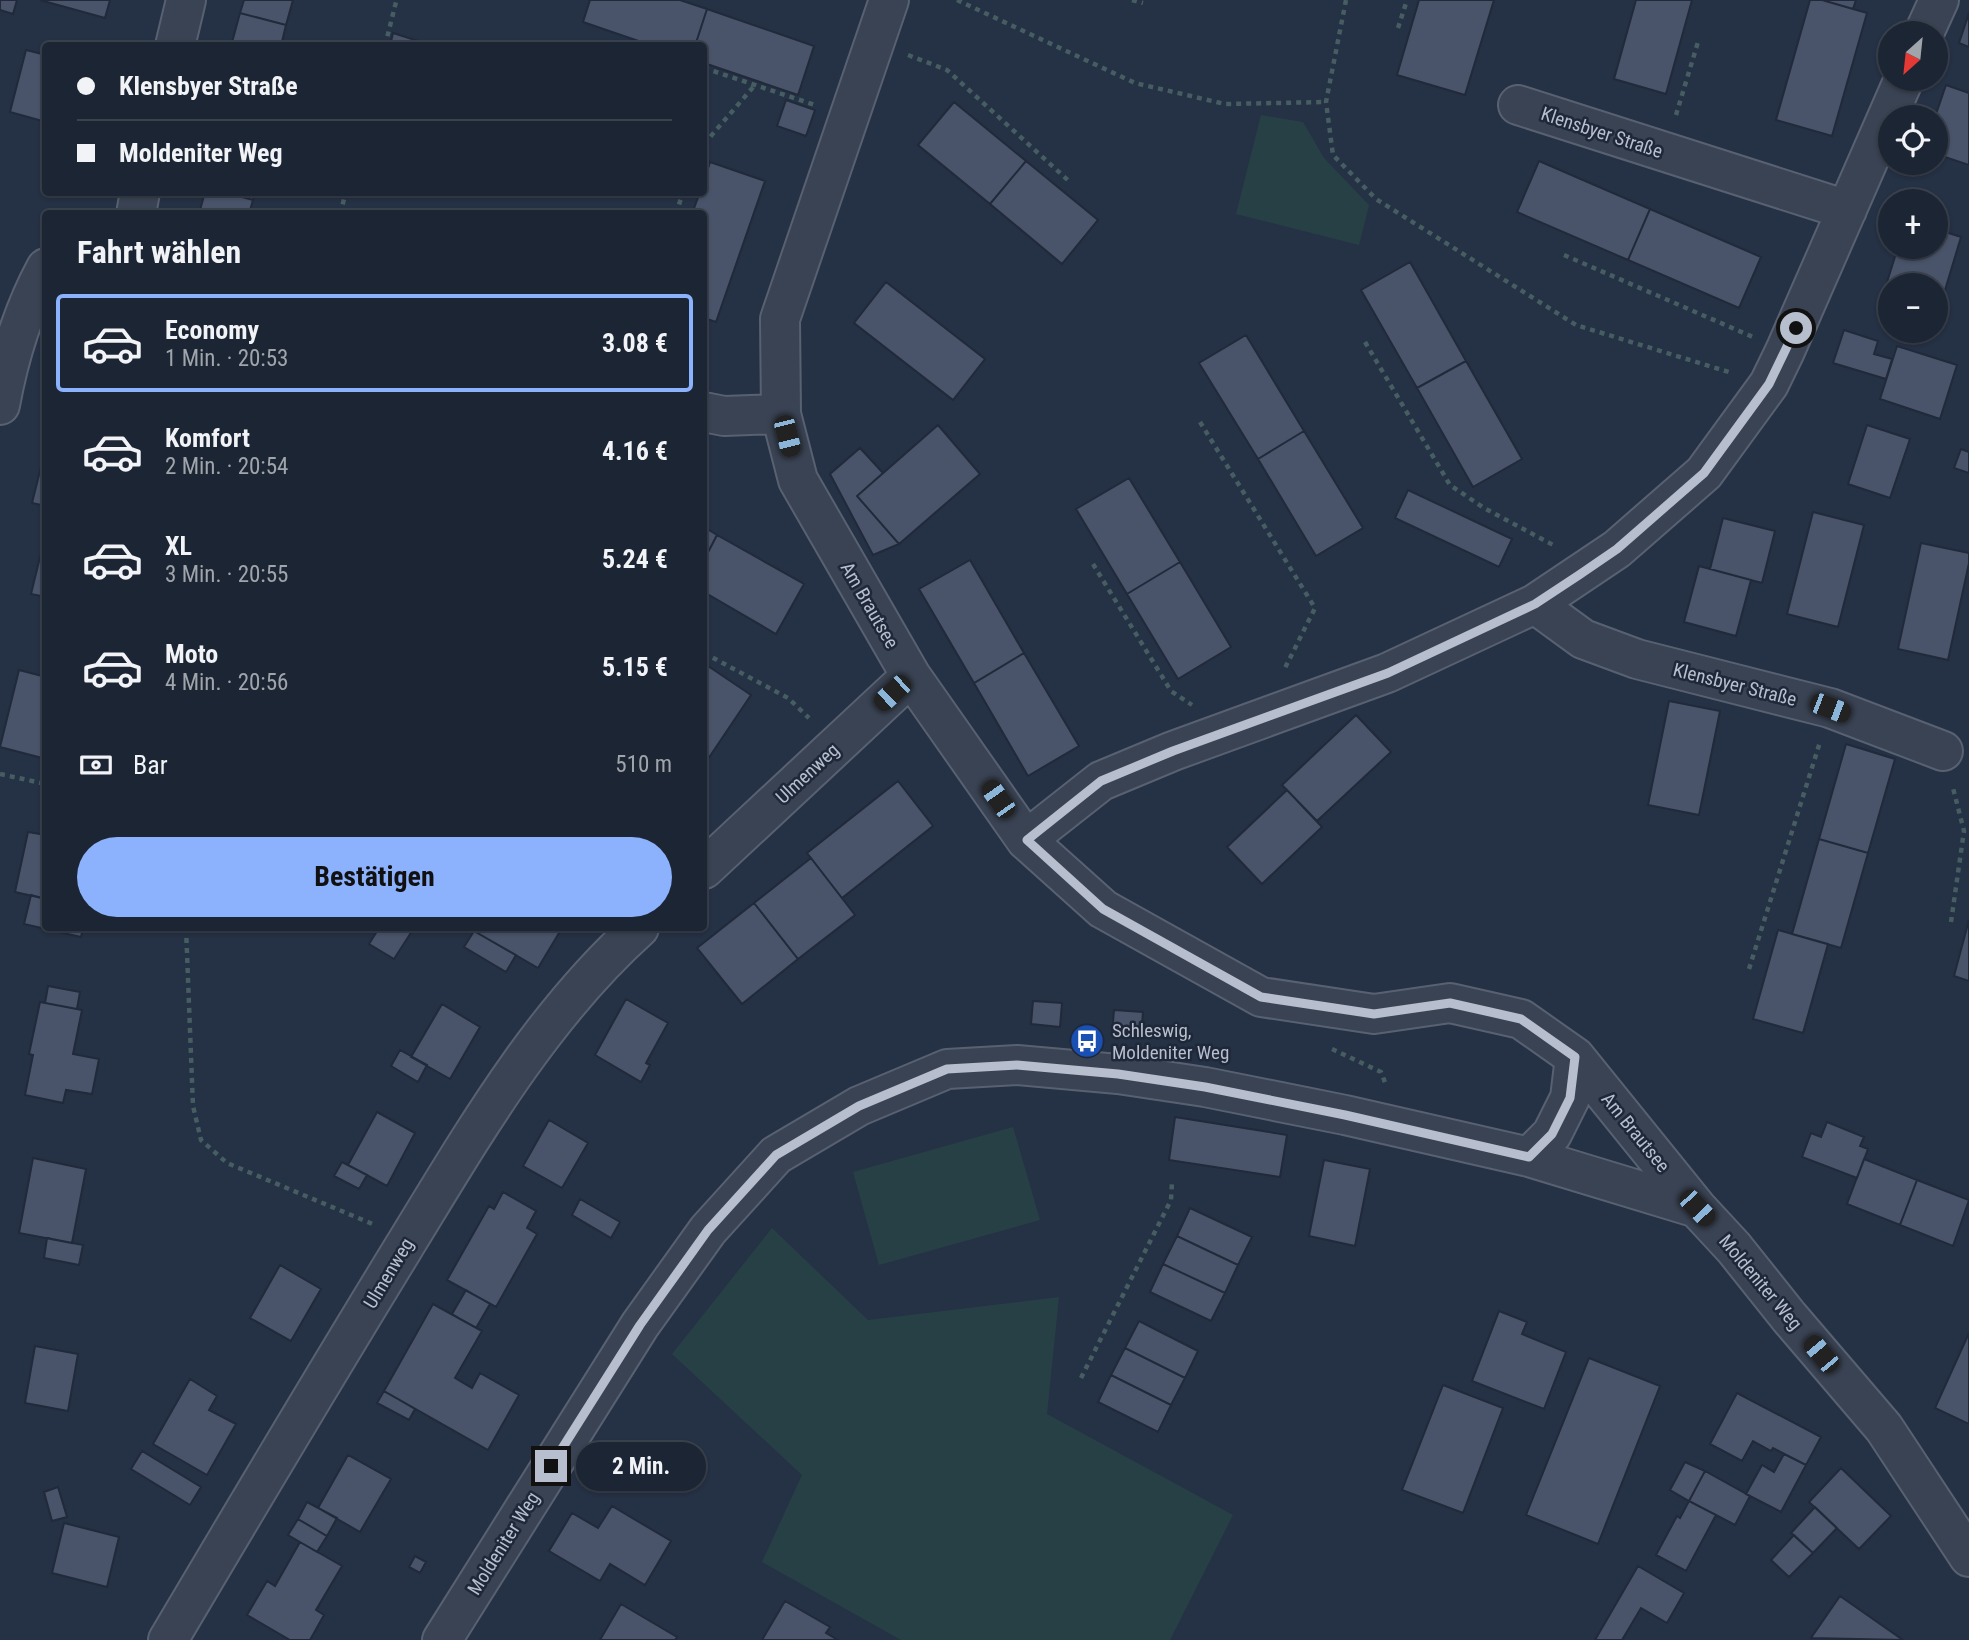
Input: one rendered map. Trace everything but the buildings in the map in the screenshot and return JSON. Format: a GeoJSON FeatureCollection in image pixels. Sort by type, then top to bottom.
{"type":"FeatureCollection","features":[{"type":"Feature","properties":{"kind":"street"},"geometry":{"type":"LineString","coordinates":[[176,42],[186,0]]}},
{"type":"Feature","properties":{"kind":"street","name":"Am Brautsee"},"geometry":{"type":"LineString","coordinates":[[889,0],[780,319],[781,414],[798,480],[911,676],[1027,840],[1103,909],[1261,997],[1374,1014],[1450,1003],[1521,1019],[1575,1057],[1697,1208]]}},
{"type":"Feature","properties":{"kind":"street"},"geometry":{"type":"LineString","coordinates":[[1929,21],[1938,0]]}},
{"type":"Feature","properties":{"kind":"street"},"geometry":{"type":"LineString","coordinates":[[1027,840],[1101,781],[1173,751],[1388,673],[1535,604],[1617,549],[1704,473],[1777,368],[1899,91]]}},
{"type":"Feature","properties":{"kind":"street","name":"Klensbyer Straße"},"geometry":{"type":"LineString","coordinates":[[1518,105],[1847,210]]}},
{"type":"Feature","properties":{"kind":"street"},"geometry":{"type":"LineString","coordinates":[[0,405],[9,356],[30,298],[42,276]]}},
{"type":"Feature","properties":{"kind":"street"},"geometry":{"type":"LineString","coordinates":[[707,412],[724,415],[781,414]]}},
{"type":"Feature","properties":{"kind":"street","name":"Klensbyer Straße"},"geometry":{"type":"LineString","coordinates":[[1535,604],[1583,639],[1637,659],[1830,708],[1943,751]]}},
{"type":"Feature","properties":{"kind":"street","name":"Ulmenweg"},"geometry":{"type":"LineString","coordinates":[[707,866],[911,676]]}},
{"type":"Feature","properties":{"kind":"street","name":"Ulmenweg"},"geometry":{"type":"LineString","coordinates":[[168,1640],[484,1116],[549,1023],[636,931]]}},
{"type":"Feature","properties":{"kind":"street","name":"Am Brautsee"},"geometry":{"type":"LineString","coordinates":[[1529,1157],[1552,1134],[1570,1098],[1575,1057]]}},
{"type":"Feature","properties":{"kind":"street","name":"Moldeniter Weg"},"geometry":{"type":"LineString","coordinates":[[442,1640],[633,1336],[708,1230],[776,1155],[859,1106],[947,1069],[1017,1065],[1168,1081],[1345,1115],[1529,1157],[1697,1208],[1734,1248],[1884,1428],[1969,1557]]}},
{"type":"Feature","properties":{"kind":"path"},"geometry":{"type":"LineString","coordinates":[[957,0],[1135,83],[1225,104],[1326,102]]}},
{"type":"Feature","properties":{"kind":"path"},"geometry":{"type":"LineString","coordinates":[[1132,0],[1143,3]]}},
{"type":"Feature","properties":{"kind":"path"},"geometry":{"type":"LineString","coordinates":[[1346,0],[1326,102],[1333,155],[1376,199],[1576,325],[1777,368]]}},
{"type":"Feature","properties":{"kind":"path"},"geometry":{"type":"LineString","coordinates":[[1398,28],[1407,0]]}},
{"type":"Feature","properties":{"kind":"path"},"geometry":{"type":"LineString","coordinates":[[385,42],[396,2]]}},
{"type":"Feature","properties":{"kind":"path"},"geometry":{"type":"LineString","coordinates":[[875,42],[947,70],[1071,183]]}},
{"type":"Feature","properties":{"kind":"path"},"geometry":{"type":"LineString","coordinates":[[1665,153],[1698,42]]}},
{"type":"Feature","properties":{"kind":"path"},"geometry":{"type":"LineString","coordinates":[[707,69],[849,117]]}},
{"type":"Feature","properties":{"kind":"path"},"geometry":{"type":"LineString","coordinates":[[707,140],[754,85]]}},
{"type":"Feature","properties":{"kind":"path"},"geometry":{"type":"LineString","coordinates":[[1564,255],[1777,368]]}},
{"type":"Feature","properties":{"kind":"path"},"geometry":{"type":"LineString","coordinates":[[1365,342],[1450,485],[1484,508],[1565,551],[1579,575]]}},
{"type":"Feature","properties":{"kind":"path"},"geometry":{"type":"LineString","coordinates":[[1200,422],[1315,608],[1277,684],[1282,713]]}},
{"type":"Feature","properties":{"kind":"path"},"geometry":{"type":"LineString","coordinates":[[1093,564],[1171,691],[1202,711],[1211,737]]}},
{"type":"Feature","properties":{"kind":"path"},"geometry":{"type":"LineString","coordinates":[[707,655],[788,698],[836,746]]}},
{"type":"Feature","properties":{"kind":"path"},"geometry":{"type":"LineString","coordinates":[[1749,969],[1830,708]]}},
{"type":"Feature","properties":{"kind":"path"},"geometry":{"type":"LineString","coordinates":[[1943,751],[1964,831],[1951,922]]}},
{"type":"Feature","properties":{"kind":"path"},"geometry":{"type":"LineString","coordinates":[[0,774],[42,783]]}},
{"type":"Feature","properties":{"kind":"path"},"geometry":{"type":"LineString","coordinates":[[186,931],[193,1107],[201,1140],[227,1163],[409,1239]]}},
{"type":"Feature","properties":{"kind":"path"},"geometry":{"type":"LineString","coordinates":[[1325,1045],[1381,1072],[1391,1095],[1345,1115]]}},
{"type":"Feature","properties":{"kind":"path"},"geometry":{"type":"LineString","coordinates":[[1081,1378],[1171,1200],[1172,1182]]}},
{"type":"Feature","properties":{"kind":"green space"},"geometry":{"type":"Polygon","coordinates":[[[1261,115],[1303,122],[1324,158],[1369,205],[1359,245],[1236,214],[1261,115]]]}},
{"type":"Feature","properties":{"kind":"green space"},"geometry":{"type":"Polygon","coordinates":[[[1013,1127],[1040,1220],[879,1265],[853,1172],[1013,1127]]]}},
{"type":"Feature","properties":{"kind":"green space"},"geometry":{"type":"Polygon","coordinates":[[[772,1228],[868,1320],[1059,1297],[1047,1414],[1233,1515],[1170,1640],[901,1640],[762,1562],[802,1475],[672,1354],[772,1228]]]}},
{"type":"Feature","properties":{"kind":"place","name":"Schleswig, Moldeniter Weg"},"geometry":{"type":"Point","coordinates":[1087,1041]}},
{"type":"Feature","properties":{"kind":"route"},"geometry":{"type":"LineString","coordinates":[[551,1466],[640,1325],[708,1230],[776,1155],[859,1106],[947,1069],[1017,1065],[1118,1074],[1205,1087],[1345,1115],[1529,1157],[1552,1134],[1570,1098],[1575,1057],[1521,1019],[1450,1003],[1374,1014],[1261,997],[1103,909],[1027,840],[1101,781],[1173,751],[1388,673],[1535,604],[1579,575],[1617,549],[1704,473],[1769,384],[1796,328]]}}]}
